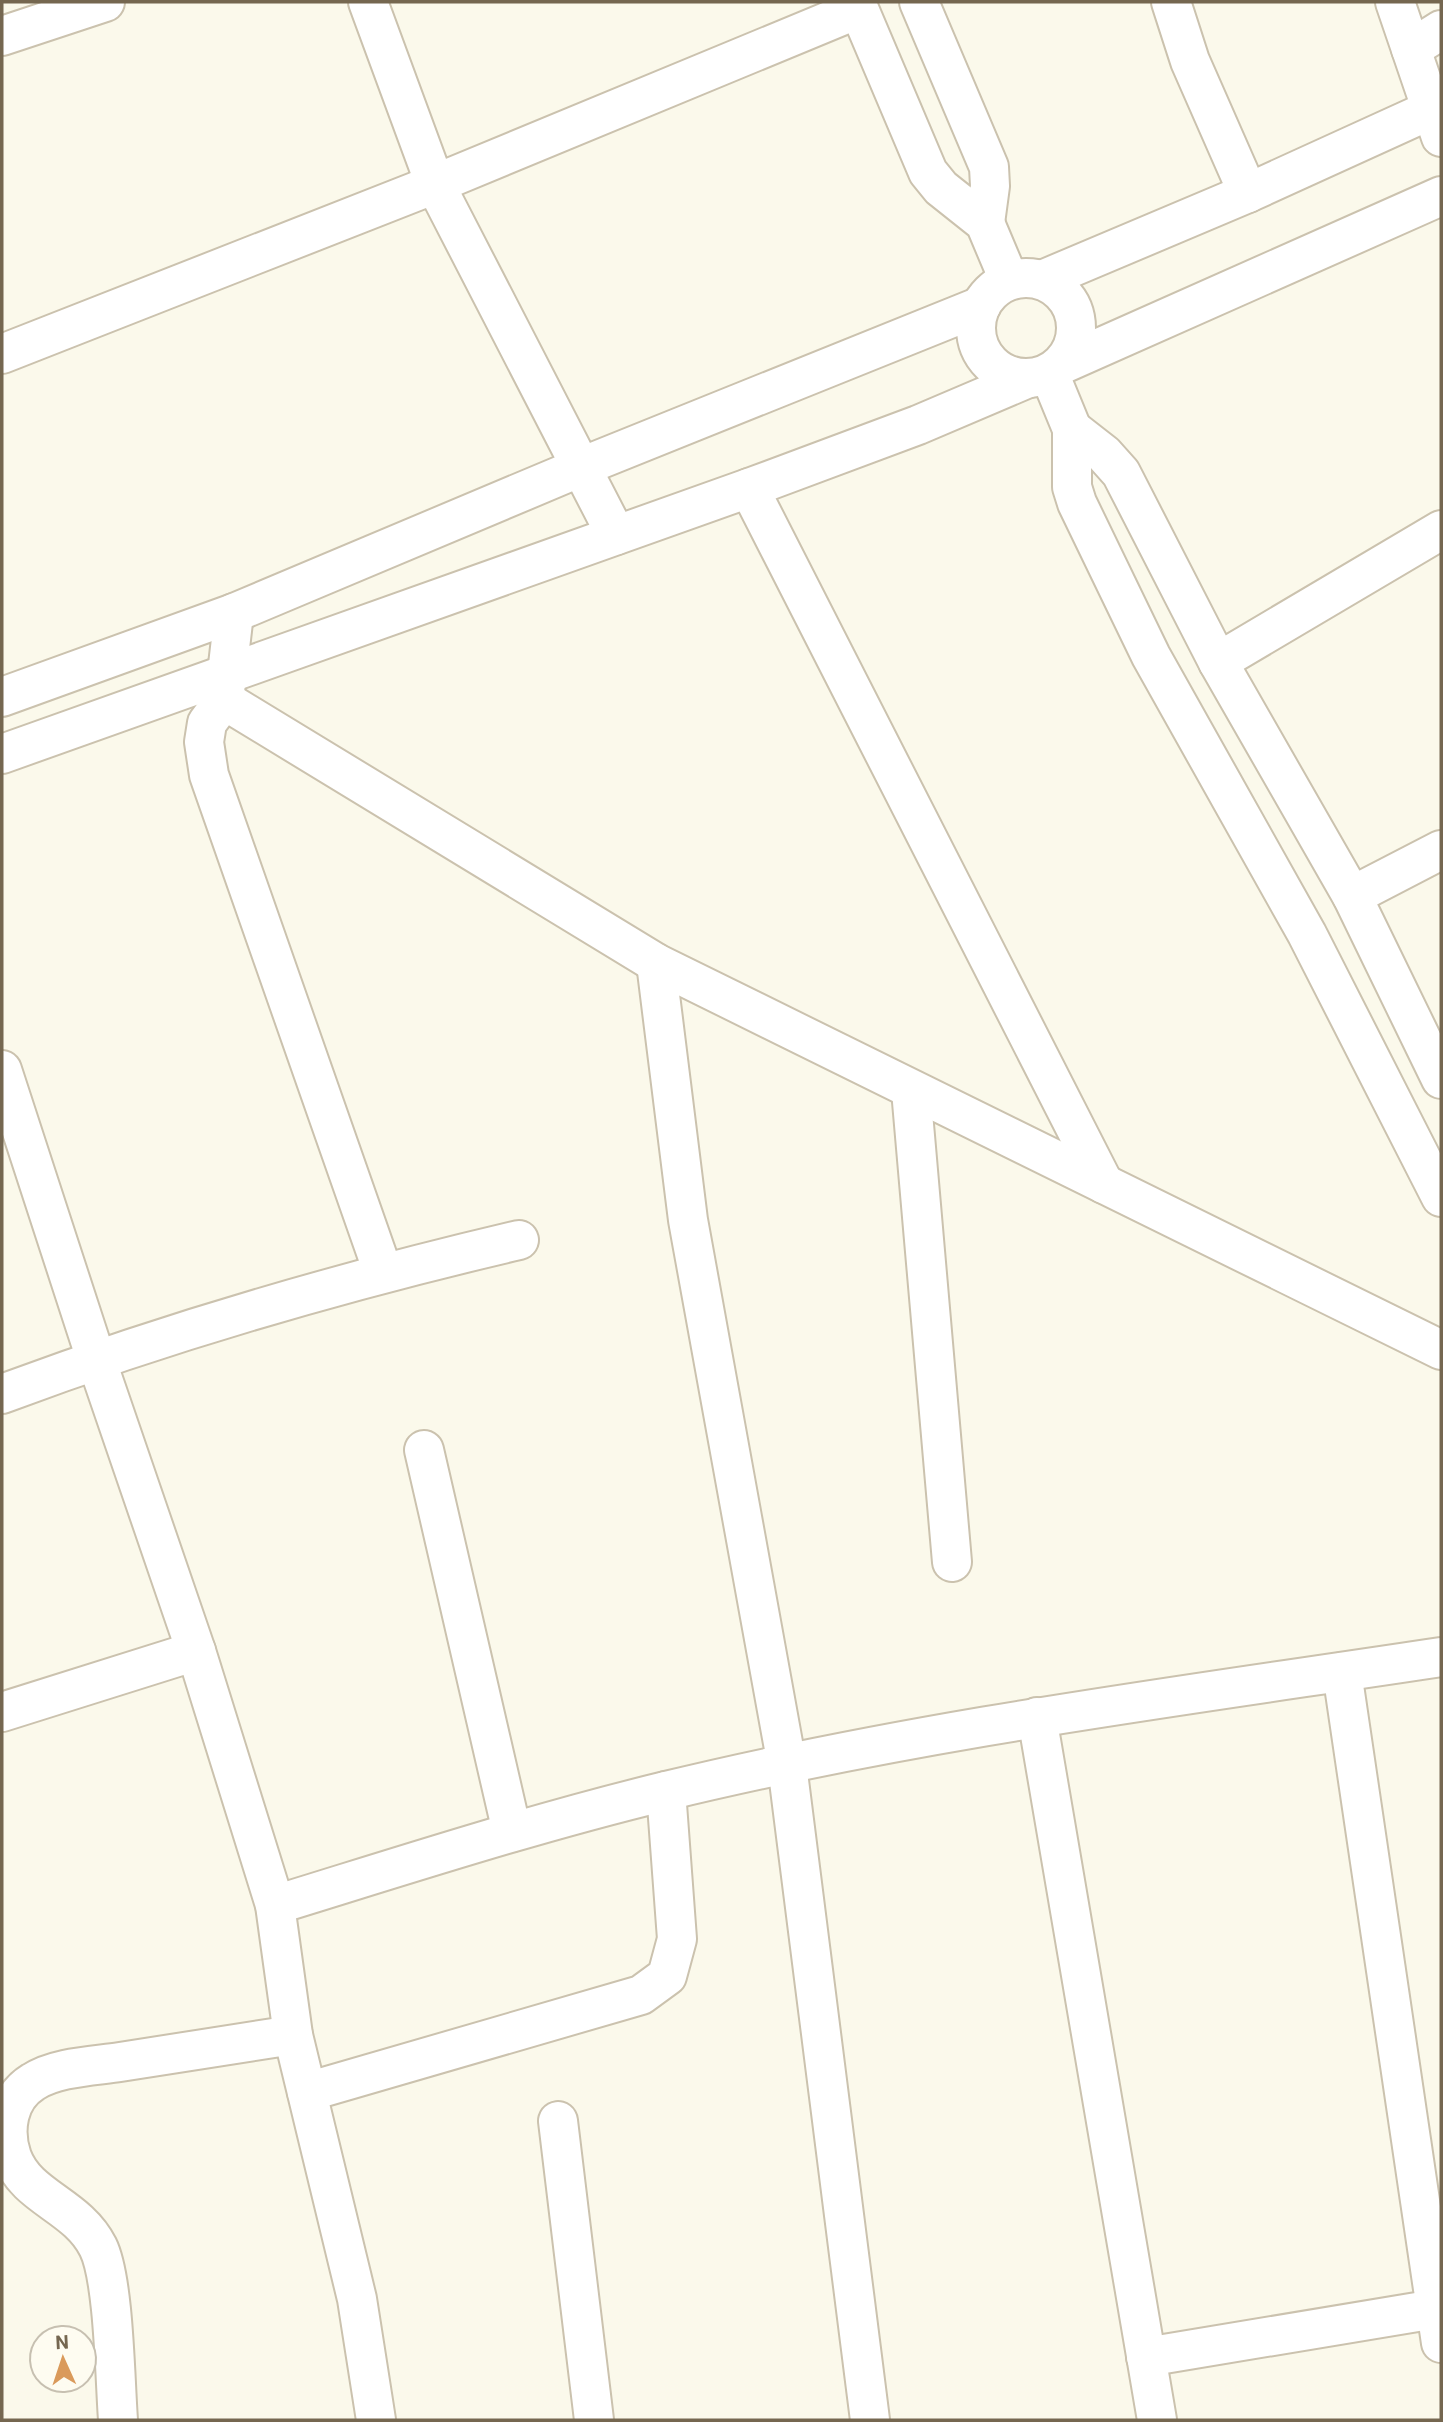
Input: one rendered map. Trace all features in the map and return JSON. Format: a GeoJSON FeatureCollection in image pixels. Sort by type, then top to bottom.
{"type":"FeatureCollection","features":[{"type":"Feature","properties":{"kind":"street"},"geometry":{"type":"LineString","coordinates":[[2,36],[105,2]]}},
{"type":"Feature","properties":{"kind":"street"},"geometry":{"type":"LineString","coordinates":[[368,2],[435,184],[616,535]]}},
{"type":"Feature","properties":{"kind":"street"},"geometry":{"type":"LineString","coordinates":[[919,2],[989,167],[990,186],[985,223]]}},
{"type":"Feature","properties":{"kind":"street"},"geometry":{"type":"LineString","coordinates":[[1171,2],[1190,61],[1248,192]]}},
{"type":"Feature","properties":{"kind":"street"},"geometry":{"type":"LineString","coordinates":[[2,354],[435,184],[857,5],[928,172],[941,188],[985,223],[1026,280],[1063,294],[1076,317],[1077,333],[1073,350],[1046,372],[1009,376],[994,368],[983,355],[977,339],[976,322],[988,295],[1026,280],[1248,192],[1438,117],[1426,39],[1395,2]]}},
{"type":"Feature","properties":{"kind":"street"},"geometry":{"type":"LineString","coordinates":[[2,754],[71,729],[225,687],[616,535],[918,425],[1046,372],[1441,196]]}},
{"type":"Feature","properties":{"kind":"street"},"geometry":{"type":"LineString","coordinates":[[6,692],[234,613],[581,467],[981,306]]}},
{"type":"Feature","properties":{"kind":"street"},"geometry":{"type":"LineString","coordinates":[[1046,372],[1072,429],[1072,487],[1083,514],[1151,656],[1307,934],[1441,1197]]}},
{"type":"Feature","properties":{"kind":"street"},"geometry":{"type":"LineString","coordinates":[[1072,429],[1104,454],[1121,473],[1218,663],[1352,896],[1441,1079]]}},
{"type":"Feature","properties":{"kind":"street"},"geometry":{"type":"LineString","coordinates":[[749,488],[1104,1184]]}},
{"type":"Feature","properties":{"kind":"street"},"geometry":{"type":"LineString","coordinates":[[1218,663],[1441,530]]}},
{"type":"Feature","properties":{"kind":"street"},"geometry":{"type":"LineString","coordinates":[[234,613],[225,687],[207,723],[204,741],[209,775],[383,1272]]}},
{"type":"Feature","properties":{"kind":"street"},"geometry":{"type":"LineString","coordinates":[[225,687],[656,964],[1441,1350]]}},
{"type":"Feature","properties":{"kind":"street"},"geometry":{"type":"LineString","coordinates":[[6,692],[71,729]]}},
{"type":"Feature","properties":{"kind":"street"},"geometry":{"type":"LineString","coordinates":[[1352,896],[1441,850]]}},
{"type":"Feature","properties":{"kind":"street"},"geometry":{"type":"LineString","coordinates":[[656,964],[688,1220],[787,1765],[870,2420]]}},
{"type":"Feature","properties":{"kind":"street"},"geometry":{"type":"LineString","coordinates":[[2,1070],[96,1359],[196,1651],[275,1905],[293,2035],[357,2299],[376,2420]]}},
{"type":"Feature","properties":{"kind":"street"},"geometry":{"type":"LineString","coordinates":[[911,1090],[952,1562]]}},
{"type":"Feature","properties":{"kind":"street"},"geometry":{"type":"LineString","coordinates":[[2,1394],[96,1359],[383,1272],[519,1240]]}},
{"type":"Feature","properties":{"kind":"street"},"geometry":{"type":"LineString","coordinates":[[424,1450],[512,1832]]}},
{"type":"Feature","properties":{"kind":"street"},"geometry":{"type":"LineString","coordinates":[[2,1712],[196,1651]]}},
{"type":"Feature","properties":{"kind":"street"},"geometry":{"type":"LineString","coordinates":[[275,1905],[512,1832],[666,1791],[787,1765],[1037,1717],[1441,1657]]}},
{"type":"Feature","properties":{"kind":"street"},"geometry":{"type":"LineString","coordinates":[[1146,2357],[1440,2320],[1342,1672]]}},
{"type":"Feature","properties":{"kind":"street"},"geometry":{"type":"LineString","coordinates":[[1037,1717],[1157,2420]]}},
{"type":"Feature","properties":{"kind":"street"},"geometry":{"type":"LineString","coordinates":[[307,2092],[641,1995],[667,1976],[677,1940],[666,1791]]}},
{"type":"Feature","properties":{"kind":"street"},"geometry":{"type":"LineString","coordinates":[[118,2420],[105,2265],[86,2229],[61,2204],[26,2183],[12,2157],[6,2130],[13,2101],[33,2082],[72,2070],[293,2035]]}},
{"type":"Feature","properties":{"kind":"street"},"geometry":{"type":"LineString","coordinates":[[558,2121],[594,2420]]}}]}
